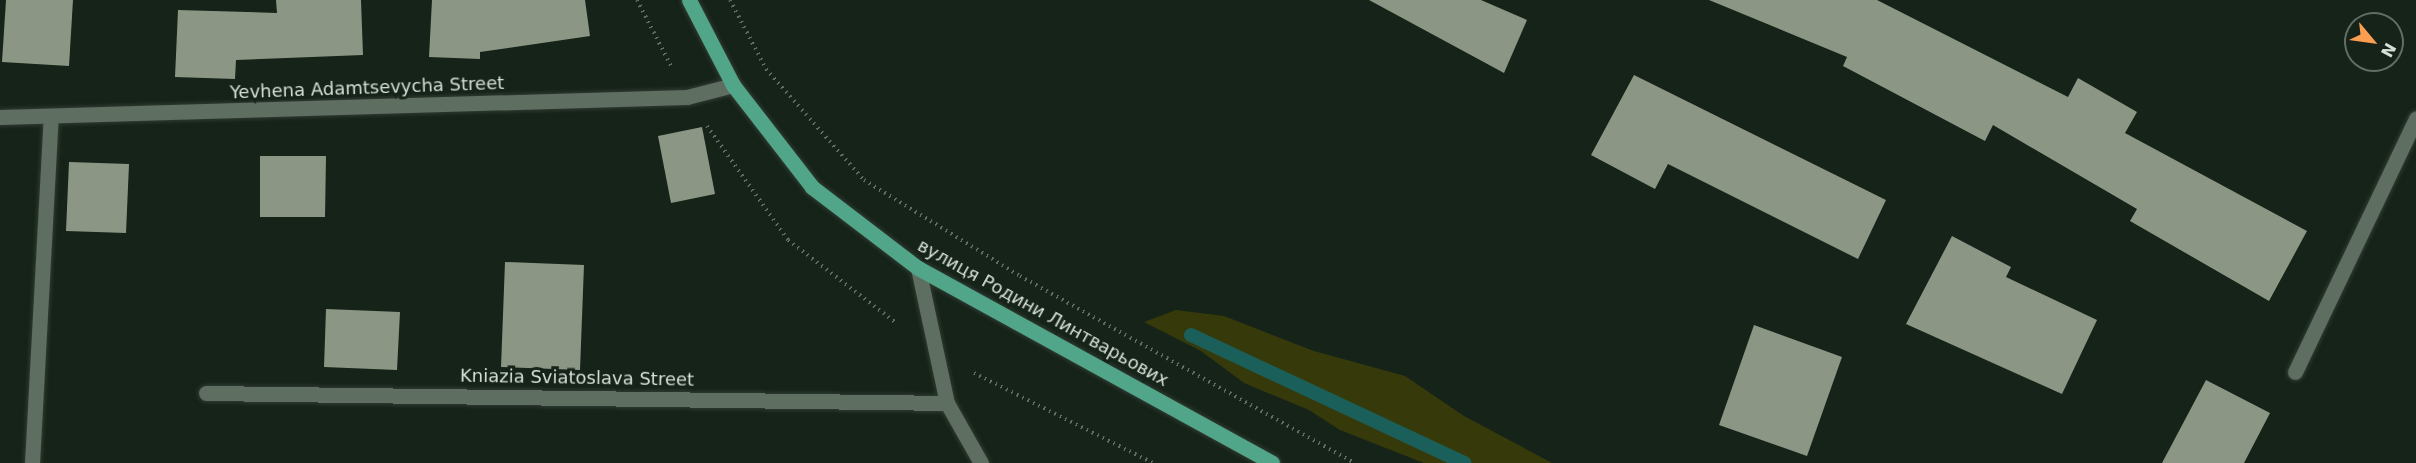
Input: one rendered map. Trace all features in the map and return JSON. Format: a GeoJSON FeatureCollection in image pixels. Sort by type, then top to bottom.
{"type":"FeatureCollection","features":[{"type":"Feature","properties":{"kind":"main road","name":"вулиця Родини Линтварьових"},"geometry":{"type":"LineString","coordinates":[[689,0],[733,85],[812,187],[918,268],[1272,463]]}},
{"type":"Feature","properties":{"kind":"street","name":"Yevhena Adamtsevycha Street"},"geometry":{"type":"LineString","coordinates":[[0,117],[687,98],[733,85]]}},
{"type":"Feature","properties":{"kind":"street"},"geometry":{"type":"LineString","coordinates":[[32,463],[51,117]]}},
{"type":"Feature","properties":{"kind":"street"},"geometry":{"type":"LineString","coordinates":[[2295,372],[2416,117]]}},
{"type":"Feature","properties":{"kind":"street"},"geometry":{"type":"LineString","coordinates":[[918,268],[947,403],[981,463]]}},
{"type":"Feature","properties":{"kind":"street","name":"Kniazia Sviatoslava Street"},"geometry":{"type":"LineString","coordinates":[[206,393],[947,403]]}},
{"type":"Feature","properties":{"kind":"path"},"geometry":{"type":"LineString","coordinates":[[637,0],[687,98]]}},
{"type":"Feature","properties":{"kind":"path"},"geometry":{"type":"LineString","coordinates":[[730,0],[766,69],[864,180],[1020,276],[1355,463]]}},
{"type":"Feature","properties":{"kind":"green space"},"geometry":{"type":"Polygon","coordinates":[[[1176,310],[1224,316],[1314,351],[1405,376],[1464,416],[1552,463],[1424,463],[1340,430],[1309,410],[1244,383],[1201,351],[1144,322],[1176,310]]]}},
{"type":"Feature","properties":{"kind":"building"},"geometry":{"type":"Polygon","coordinates":[[[6,0],[73,0],[69,66],[2,62],[6,0]]]}},
{"type":"Feature","properties":{"kind":"building"},"geometry":{"type":"Polygon","coordinates":[[[276,0],[361,0],[363,55],[236,60],[235,79],[175,77],[178,10],[277,13],[276,0]]]}},
{"type":"Feature","properties":{"kind":"building"},"geometry":{"type":"Polygon","coordinates":[[[432,0],[585,0],[590,36],[480,52],[480,59],[429,57],[432,0]]]}},
{"type":"Feature","properties":{"kind":"building"},"geometry":{"type":"Polygon","coordinates":[[[1369,0],[1481,0],[1527,20],[1504,73],[1369,0]]]}},
{"type":"Feature","properties":{"kind":"building"},"geometry":{"type":"Polygon","coordinates":[[[1709,0],[1877,0],[2068,97],[2078,78],[2137,112],[2125,133],[2307,231],[2269,301],[2130,221],[2137,209],[1993,125],[1985,141],[1843,66],[1847,57],[1709,0]]]}},
{"type":"Feature","properties":{"kind":"building"},"geometry":{"type":"Polygon","coordinates":[[[1634,75],[1886,200],[1858,259],[1668,164],[1655,189],[1591,155],[1634,75]]]}},
{"type":"Feature","properties":{"kind":"building"},"geometry":{"type":"Polygon","coordinates":[[[702,127],[715,194],[671,203],[658,136],[702,127]]]}},
{"type":"Feature","properties":{"kind":"building"},"geometry":{"type":"Polygon","coordinates":[[[260,156],[326,156],[325,217],[260,217],[260,156]]]}},
{"type":"Feature","properties":{"kind":"building"},"geometry":{"type":"Polygon","coordinates":[[[69,162],[129,164],[126,233],[66,231],[69,162]]]}},
{"type":"Feature","properties":{"kind":"building"},"geometry":{"type":"Polygon","coordinates":[[[1952,236],[2011,267],[2006,277],[2097,320],[2062,394],[1906,324],[1952,236]]]}},
{"type":"Feature","properties":{"kind":"building"},"geometry":{"type":"Polygon","coordinates":[[[505,262],[584,265],[580,370],[501,367],[505,262]]]}},
{"type":"Feature","properties":{"kind":"building"},"geometry":{"type":"Polygon","coordinates":[[[326,309],[400,312],[397,370],[324,367],[326,309]]]}},
{"type":"Feature","properties":{"kind":"building"},"geometry":{"type":"Polygon","coordinates":[[[1754,325],[1842,357],[1807,456],[1719,425],[1754,325]]]}},
{"type":"Feature","properties":{"kind":"building"},"geometry":{"type":"Polygon","coordinates":[[[2206,380],[2270,413],[2244,463],[2162,463],[2206,380]]]}},
{"type":"Feature","properties":{"kind":"waterway"},"geometry":{"type":"LineString","coordinates":[[1191,335],[1464,463]]}}]}
